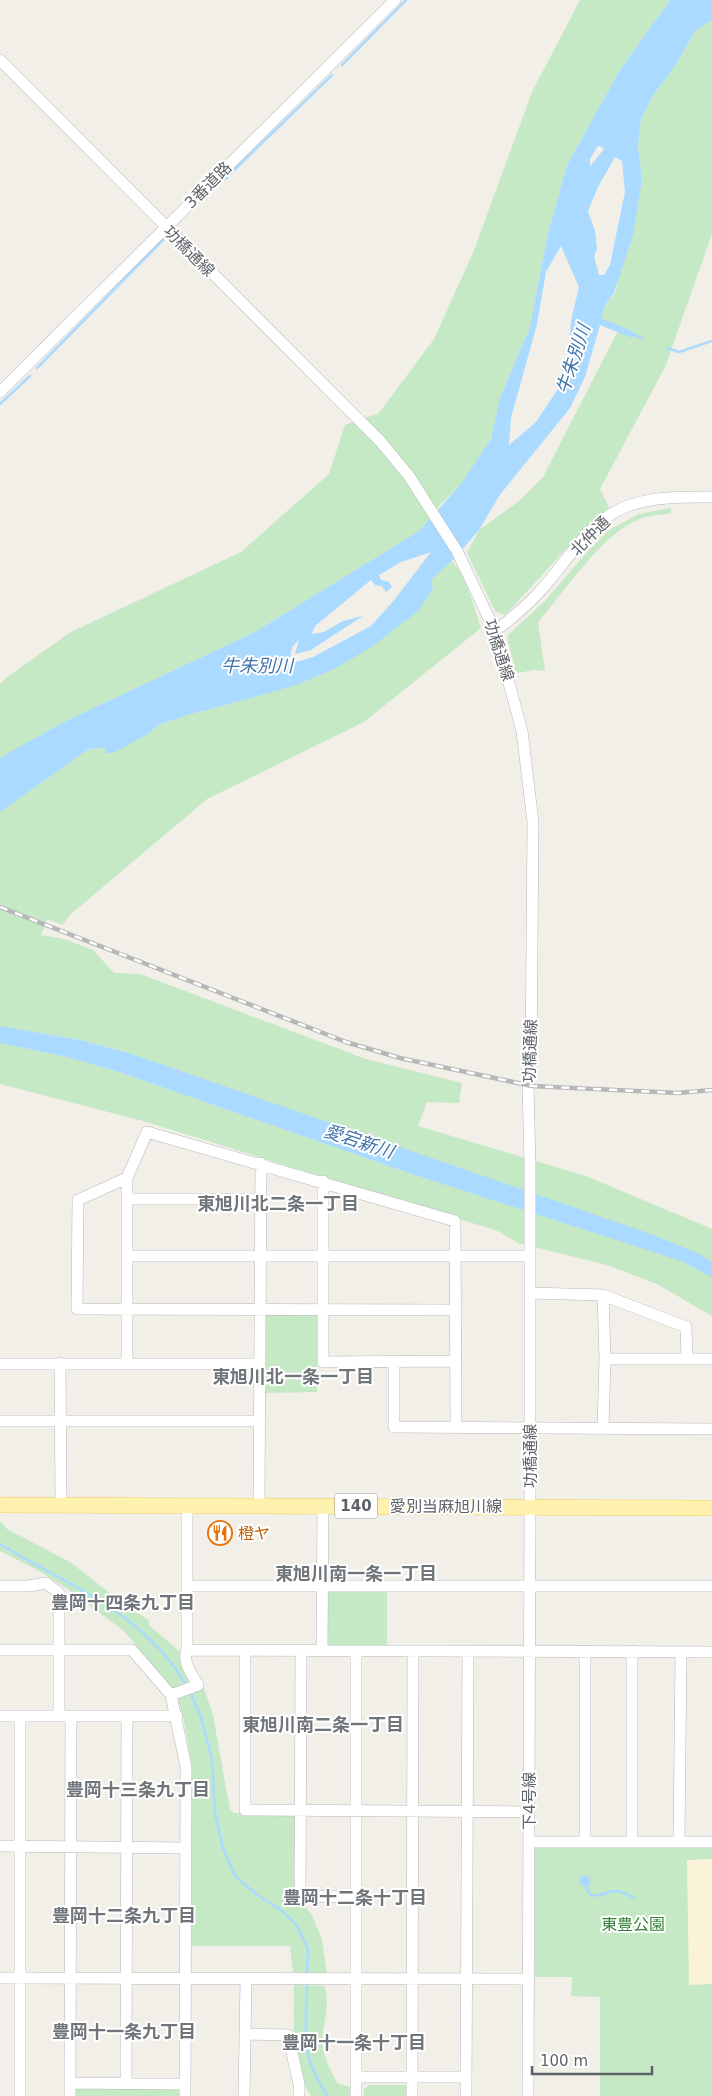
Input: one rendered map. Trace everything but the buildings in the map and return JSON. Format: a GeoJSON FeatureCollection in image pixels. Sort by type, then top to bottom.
{"type":"FeatureCollection","features":[{"type":"Feature","properties":{"kind":"main road","name":"愛別当麻旭川線"},"geometry":{"type":"LineString","coordinates":[[0,1505],[712,1508]]}},
{"type":"Feature","properties":{"kind":"street","name":"3番道路"},"geometry":{"type":"LineString","coordinates":[[0,392],[395,0]]}},
{"type":"Feature","properties":{"kind":"street","name":"功橋通線"},"geometry":{"type":"LineString","coordinates":[[0,60],[380,441],[409,476],[457,551],[495,631],[522,731],[533,822],[531,1072],[528,1085],[530,1175],[530,1506]]}},
{"type":"Feature","properties":{"kind":"street","name":"北仲通"},"geometry":{"type":"LineString","coordinates":[[495,631],[540,592],[585,539],[612,514],[637,503],[655,498],[712,497]]}},
{"type":"Feature","properties":{"kind":"street"},"geometry":{"type":"LineString","coordinates":[[126,1363],[127,1178],[146,1132],[323,1181],[455,1221],[456,1427]]}},
{"type":"Feature","properties":{"kind":"street"},"geometry":{"type":"LineString","coordinates":[[258,1506],[260,1163]]}},
{"type":"Feature","properties":{"kind":"street"},"geometry":{"type":"LineString","coordinates":[[127,1178],[78,1200],[77,1309],[455,1310]]}},
{"type":"Feature","properties":{"kind":"street"},"geometry":{"type":"LineString","coordinates":[[323,1181],[323,1362],[456,1361]]}},
{"type":"Feature","properties":{"kind":"street"},"geometry":{"type":"LineString","coordinates":[[127,1199],[261,1199]]}},
{"type":"Feature","properties":{"kind":"street"},"geometry":{"type":"LineString","coordinates":[[126,1256],[530,1256]]}},
{"type":"Feature","properties":{"kind":"street"},"geometry":{"type":"LineString","coordinates":[[530,1293],[603,1295],[686,1327],[687,1359]]}},
{"type":"Feature","properties":{"kind":"street"},"geometry":{"type":"LineString","coordinates":[[603,1295],[605,1359],[603,1429]]}},
{"type":"Feature","properties":{"kind":"street"},"geometry":{"type":"LineString","coordinates":[[605,1359],[712,1359]]}},
{"type":"Feature","properties":{"kind":"street"},"geometry":{"type":"LineString","coordinates":[[394,1361],[394,1427],[712,1429]]}},
{"type":"Feature","properties":{"kind":"street"},"geometry":{"type":"LineString","coordinates":[[0,1364],[259,1364]]}},
{"type":"Feature","properties":{"kind":"street"},"geometry":{"type":"LineString","coordinates":[[60,1364],[61,1505]]}},
{"type":"Feature","properties":{"kind":"street"},"geometry":{"type":"LineString","coordinates":[[0,1421],[259,1421]]}},
{"type":"Feature","properties":{"kind":"street"},"geometry":{"type":"LineString","coordinates":[[175,1694],[198,1684],[186,1664],[184,1656],[187,1650],[187,1506]]}},
{"type":"Feature","properties":{"kind":"street"},"geometry":{"type":"LineString","coordinates":[[322,1651],[323,1506]]}},
{"type":"Feature","properties":{"kind":"street","name":"下4号線"},"geometry":{"type":"LineString","coordinates":[[528,2096],[530,1506]]}},
{"type":"Feature","properties":{"kind":"street"},"geometry":{"type":"LineString","coordinates":[[0,1586],[29,1586],[46,1583],[59,1593],[59,1716]]}},
{"type":"Feature","properties":{"kind":"street"},"geometry":{"type":"LineString","coordinates":[[187,1586],[712,1586]]}},
{"type":"Feature","properties":{"kind":"street"},"geometry":{"type":"LineString","coordinates":[[0,1650],[132,1650],[175,1694],[186,1767],[185,2096]]}},
{"type":"Feature","properties":{"kind":"street"},"geometry":{"type":"LineString","coordinates":[[187,1650],[712,1652]]}},
{"type":"Feature","properties":{"kind":"street"},"geometry":{"type":"LineString","coordinates":[[245,1650],[245,1810],[529,1812]]}},
{"type":"Feature","properties":{"kind":"street"},"geometry":{"type":"LineString","coordinates":[[301,1651],[300,1896],[356,1897]]}},
{"type":"Feature","properties":{"kind":"street"},"geometry":{"type":"LineString","coordinates":[[356,1651],[356,2096]]}},
{"type":"Feature","properties":{"kind":"street"},"geometry":{"type":"LineString","coordinates":[[412,2096],[413,1651]]}},
{"type":"Feature","properties":{"kind":"street"},"geometry":{"type":"LineString","coordinates":[[466,2096],[468,1651]]}},
{"type":"Feature","properties":{"kind":"street"},"geometry":{"type":"LineString","coordinates":[[585,1651],[585,1842]]}},
{"type":"Feature","properties":{"kind":"street"},"geometry":{"type":"LineString","coordinates":[[632,1652],[632,1842]]}},
{"type":"Feature","properties":{"kind":"street"},"geometry":{"type":"LineString","coordinates":[[679,1842],[680,1652]]}},
{"type":"Feature","properties":{"kind":"street"},"geometry":{"type":"LineString","coordinates":[[0,1716],[177,1716]]}},
{"type":"Feature","properties":{"kind":"street"},"geometry":{"type":"LineString","coordinates":[[20,1716],[20,2096]]}},
{"type":"Feature","properties":{"kind":"street"},"geometry":{"type":"LineString","coordinates":[[70,2096],[72,1716]]}},
{"type":"Feature","properties":{"kind":"street"},"geometry":{"type":"LineString","coordinates":[[126,2083],[127,1716]]}},
{"type":"Feature","properties":{"kind":"street"},"geometry":{"type":"LineString","coordinates":[[529,1842],[712,1842]]}},
{"type":"Feature","properties":{"kind":"street"},"geometry":{"type":"LineString","coordinates":[[0,1846],[185,1848]]}},
{"type":"Feature","properties":{"kind":"street"},"geometry":{"type":"LineString","coordinates":[[0,1978],[529,1979]]}},
{"type":"Feature","properties":{"kind":"street"},"geometry":{"type":"LineString","coordinates":[[244,2096],[246,1979]]}},
{"type":"Feature","properties":{"kind":"street"},"geometry":{"type":"LineString","coordinates":[[245,2034],[288,2035],[299,2084],[299,2096]]}},
{"type":"Feature","properties":{"kind":"street"},"geometry":{"type":"LineString","coordinates":[[356,2077],[466,2077]]}},
{"type":"Feature","properties":{"kind":"street"},"geometry":{"type":"LineString","coordinates":[[70,2083],[185,2084]]}},
{"type":"Feature","properties":{"kind":"green space"},"geometry":{"type":"Polygon","coordinates":[[[580,0],[670,0],[620,70],[567,165],[547,238],[530,327],[500,398],[491,439],[460,485],[434,511],[439,521],[419,531],[253,633],[70,719],[0,759],[0,684],[7,677],[71,632],[241,552],[329,474],[345,425],[379,413],[434,339],[473,253],[532,92],[580,0]]]}},
{"type":"Feature","properties":{"kind":"green space"},"geometry":{"type":"Polygon","coordinates":[[[712,20],[712,234],[665,367],[600,489],[609,507],[569,546],[505,615],[495,611],[467,553],[479,530],[519,501],[543,477],[620,327],[601,318],[605,305],[615,293],[642,180],[638,146],[641,119],[654,94],[675,66],[696,30],[712,20]]]}},
{"type":"Feature","properties":{"kind":"green space"},"geometry":{"type":"Polygon","coordinates":[[[671,508],[671,513],[644,518],[626,526],[598,550],[538,622],[545,671],[535,670],[516,673],[508,635],[544,602],[609,530],[639,514],[671,508]]]}},
{"type":"Feature","properties":{"kind":"green space"},"geometry":{"type":"Polygon","coordinates":[[[452,561],[466,584],[481,628],[364,722],[207,799],[71,914],[62,925],[47,919],[41,935],[64,939],[93,950],[114,973],[140,974],[366,1059],[462,1083],[459,1103],[427,1102],[418,1126],[586,1176],[712,1229],[712,1316],[657,1284],[607,1265],[518,1243],[498,1231],[143,1121],[0,1084],[0,1043],[67,1057],[119,1072],[403,1171],[524,1191],[126,1052],[80,1040],[0,1026],[0,812],[89,749],[105,748],[148,734],[158,725],[188,715],[293,686],[431,580],[452,561]]]}},
{"type":"Feature","properties":{"kind":"green space"},"geometry":{"type":"Polygon","coordinates":[[[265,1315],[317,1315],[317,1392],[265,1393],[265,1315]]]}},
{"type":"Feature","properties":{"kind":"green space"},"geometry":{"type":"Polygon","coordinates":[[[0,1521],[7,1529],[70,1562],[148,1620],[150,1626],[179,1651],[202,1683],[213,1715],[230,1810],[234,1813],[294,1813],[297,1816],[297,1897],[312,1915],[322,1940],[327,1973],[293,1972],[290,1946],[192,1946],[192,1767],[183,1716],[176,1693],[124,1631],[66,1588],[39,1571],[0,1551],[0,1521]]]}},
{"type":"Feature","properties":{"kind":"green space"},"geometry":{"type":"Polygon","coordinates":[[[322,1585],[387,1585],[387,1651],[322,1651],[322,1585]]]}},
{"type":"Feature","properties":{"kind":"green space","name":"東豊公園"},"geometry":{"type":"Polygon","coordinates":[[[712,1844],[712,2096],[600,2096],[600,1997],[571,1996],[572,1977],[535,1977],[534,1845],[712,1844]]]}},
{"type":"Feature","properties":{"kind":"green space"},"geometry":{"type":"Polygon","coordinates":[[[294,1985],[325,1986],[327,2003],[322,2041],[324,2053],[338,2084],[351,2087],[352,2096],[311,2096],[304,2084],[296,2057],[294,1985]]]}},
{"type":"Feature","properties":{"kind":"green space"},"geometry":{"type":"Polygon","coordinates":[[[70,2083],[185,2084],[185,2096],[70,2096],[70,2083]]]}},
{"type":"Feature","properties":{"kind":"green space"},"geometry":{"type":"Polygon","coordinates":[[[369,2085],[405,2085],[408,2088],[408,2096],[364,2096],[364,2089],[369,2085]]]}},
{"type":"Feature","properties":{"kind":"sand"},"geometry":{"type":"Polygon","coordinates":[[[712,1859],[712,1984],[689,1985],[687,1860],[712,1859]]]}},
{"type":"Feature","properties":{"kind":"water","name":"牛朱別川"},"geometry":{"type":"Polygon","coordinates":[[[670,0],[712,0],[712,20],[696,30],[675,66],[654,94],[641,119],[638,146],[642,180],[633,235],[614,293],[605,305],[601,318],[634,332],[632,338],[600,325],[585,377],[570,408],[499,496],[479,530],[452,561],[431,580],[433,589],[418,611],[373,646],[336,668],[294,686],[158,725],[148,734],[113,753],[106,753],[105,748],[89,749],[0,812],[0,759],[8,753],[70,719],[253,633],[419,531],[460,485],[491,439],[500,398],[530,327],[547,238],[567,165],[620,70],[670,0]],[[600,146],[597,147],[590,159],[590,166],[604,149],[600,146]],[[615,157],[598,187],[588,211],[595,231],[597,249],[594,256],[599,275],[604,275],[610,265],[625,192],[622,161],[615,157]],[[561,246],[546,272],[537,324],[511,418],[509,445],[536,422],[558,389],[569,347],[571,321],[579,287],[561,246]],[[431,552],[401,562],[379,575],[381,580],[389,582],[392,587],[386,592],[382,586],[375,585],[371,580],[315,626],[312,634],[324,632],[343,621],[363,616],[311,650],[295,654],[299,640],[292,647],[289,664],[313,657],[371,626],[395,599],[431,552]]]}},
{"type":"Feature","properties":{"kind":"water","name":"愛宕新川"},"geometry":{"type":"Polygon","coordinates":[[[0,1026],[80,1040],[126,1052],[648,1233],[700,1254],[712,1262],[712,1277],[681,1261],[403,1171],[119,1072],[67,1057],[0,1043],[0,1026]]]}},
{"type":"Feature","properties":{"kind":"water"},"geometry":{"type":"Polygon","coordinates":[[[585,1875],[591,1881],[585,1887],[579,1881],[585,1875]]]}},
{"type":"Feature","properties":{"kind":"waterway"},"geometry":{"type":"LineString","coordinates":[[342,65],[406,0]]}},
{"type":"Feature","properties":{"kind":"waterway"},"geometry":{"type":"LineString","coordinates":[[225,179],[332,75]]}},
{"type":"Feature","properties":{"kind":"waterway"},"geometry":{"type":"LineString","coordinates":[[37,368],[163,240]]}},
{"type":"Feature","properties":{"kind":"waterway"},"geometry":{"type":"LineString","coordinates":[[632,334],[642,338]]}},
{"type":"Feature","properties":{"kind":"waterway"},"geometry":{"type":"LineString","coordinates":[[667,348],[679,352],[712,341]]}},
{"type":"Feature","properties":{"kind":"waterway"},"geometry":{"type":"LineString","coordinates":[[0,404],[30,376]]}},
{"type":"Feature","properties":{"kind":"waterway"},"geometry":{"type":"LineString","coordinates":[[0,1544],[103,1603],[127,1620],[149,1638],[169,1660],[186,1685]]}},
{"type":"Feature","properties":{"kind":"waterway"},"geometry":{"type":"LineString","coordinates":[[190,1692],[201,1717],[212,1759],[215,1814],[223,1848],[235,1876],[256,1894],[281,1910],[296,1924],[308,1949],[307,1974]]}},
{"type":"Feature","properties":{"kind":"waterway"},"geometry":{"type":"LineString","coordinates":[[586,1886],[588,1891],[594,1895],[616,1891],[623,1892],[634,1898]]}},
{"type":"Feature","properties":{"kind":"waterway"},"geometry":{"type":"LineString","coordinates":[[307,1982],[306,2041],[308,2055],[327,2096]]}},
{"type":"Feature","properties":{"kind":"railway"},"geometry":{"type":"LineString","coordinates":[[0,907],[346,1042],[400,1058],[532,1086],[678,1093],[712,1090]]}},
{"type":"Feature","properties":{"kind":"place","name":"橙ヤ"},"geometry":{"type":"Point","coordinates":[220,1533]}},
{"type":"Feature","properties":{"kind":"district","name":"東旭川北二条一丁目"},"geometry":{"type":"Point","coordinates":[278,1203]}},
{"type":"Feature","properties":{"kind":"district","name":"東旭川北一条一丁目"},"geometry":{"type":"Point","coordinates":[293,1376]}},
{"type":"Feature","properties":{"kind":"district","name":"東旭川南一条一丁目"},"geometry":{"type":"Point","coordinates":[356,1573]}},
{"type":"Feature","properties":{"kind":"district","name":"豊岡十四条九丁目"},"geometry":{"type":"Point","coordinates":[123,1602]}},
{"type":"Feature","properties":{"kind":"district","name":"東旭川南二条一丁目"},"geometry":{"type":"Point","coordinates":[323,1724]}},
{"type":"Feature","properties":{"kind":"district","name":"豊岡十三条九丁目"},"geometry":{"type":"Point","coordinates":[138,1789]}},
{"type":"Feature","properties":{"kind":"district","name":"豊岡十二条十丁目"},"geometry":{"type":"Point","coordinates":[355,1897]}},
{"type":"Feature","properties":{"kind":"district","name":"豊岡十二条九丁目"},"geometry":{"type":"Point","coordinates":[124,1915]}},
{"type":"Feature","properties":{"kind":"district","name":"豊岡十一条九丁目"},"geometry":{"type":"Point","coordinates":[124,2031]}},
{"type":"Feature","properties":{"kind":"district","name":"豊岡十一条十丁目"},"geometry":{"type":"Point","coordinates":[354,2042]}}]}
